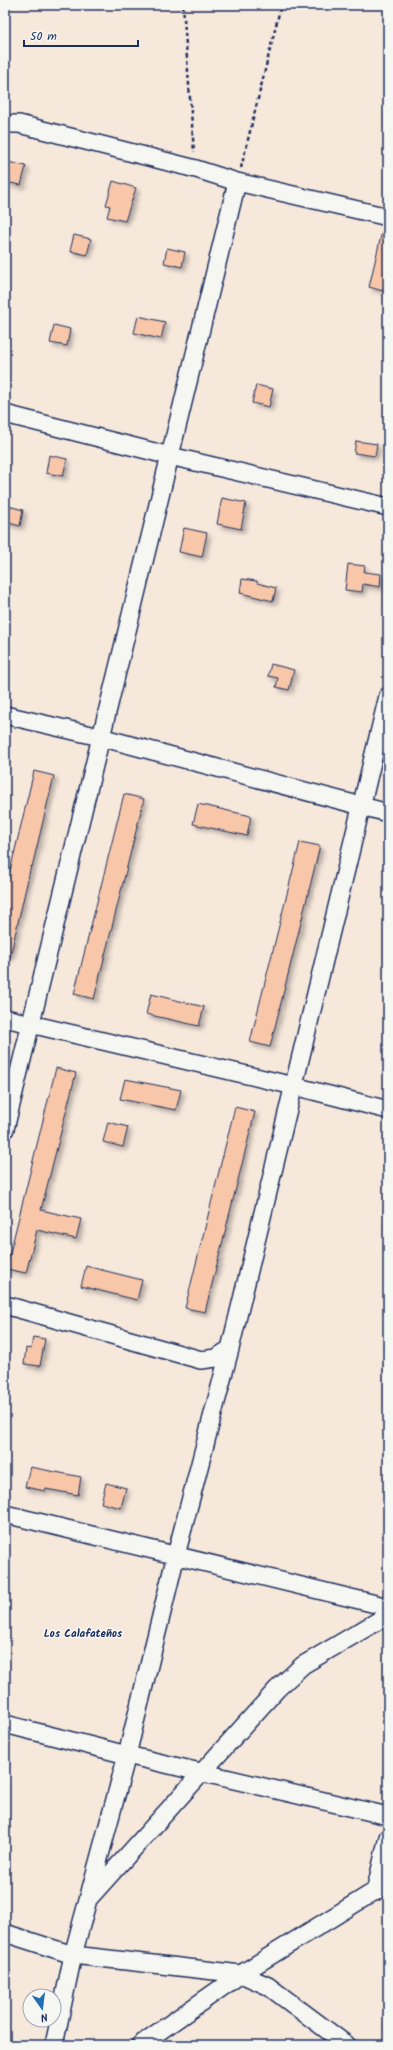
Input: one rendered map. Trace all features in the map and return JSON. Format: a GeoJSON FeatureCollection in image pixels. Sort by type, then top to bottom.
{"type":"FeatureCollection","features":[{"type":"Feature","properties":{"kind":"street"},"geometry":{"type":"LineString","coordinates":[[5,124],[19,124],[196,169],[237,182],[388,216]]}},
{"type":"Feature","properties":{"kind":"street"},"geometry":{"type":"LineString","coordinates":[[5,1129],[237,182]]}},
{"type":"Feature","properties":{"kind":"street"},"geometry":{"type":"LineString","coordinates":[[5,414],[170,456],[388,507]]}},
{"type":"Feature","properties":{"kind":"street"},"geometry":{"type":"LineString","coordinates":[[54,2045],[73,1955],[127,1755],[176,1555],[230,1349],[388,696]]}},
{"type":"Feature","properties":{"kind":"street"},"geometry":{"type":"LineString","coordinates":[[5,715],[100,737],[388,813]]}},
{"type":"Feature","properties":{"kind":"street"},"geometry":{"type":"LineString","coordinates":[[5,1018],[294,1086],[388,1110]]}},
{"type":"Feature","properties":{"kind":"street"},"geometry":{"type":"LineString","coordinates":[[5,1305],[201,1360],[216,1358],[230,1349]]}},
{"type":"Feature","properties":{"kind":"street"},"geometry":{"type":"LineString","coordinates":[[5,1514],[388,1606]]}},
{"type":"Feature","properties":{"kind":"street"},"geometry":{"type":"LineString","coordinates":[[88,1899],[277,1690],[303,1665],[388,1615]]}},
{"type":"Feature","properties":{"kind":"street"},"geometry":{"type":"LineString","coordinates":[[5,1724],[127,1755],[388,1816]]}},
{"type":"Feature","properties":{"kind":"street"},"geometry":{"type":"LineString","coordinates":[[140,2045],[241,1974],[381,1888],[388,1838]]}},
{"type":"Feature","properties":{"kind":"street"},"geometry":{"type":"LineString","coordinates":[[5,1933],[73,1955],[241,1974],[268,1986],[347,2045]]}},
{"type":"Feature","properties":{"kind":"path"},"geometry":{"type":"LineString","coordinates":[[5,13],[7,5]]}},
{"type":"Feature","properties":{"kind":"path"},"geometry":{"type":"LineString","coordinates":[[183,5],[196,169]]}},
{"type":"Feature","properties":{"kind":"path"},"geometry":{"type":"LineString","coordinates":[[237,182],[281,5]]}},
{"type":"Feature","properties":{"kind":"building"},"geometry":{"type":"Polygon","coordinates":[[[8,162],[26,166],[21,185],[5,182],[8,162]]]}},
{"type":"Feature","properties":{"kind":"building"},"geometry":{"type":"Polygon","coordinates":[[[113,181],[136,188],[125,221],[107,217],[110,206],[106,205],[113,181]]]}},
{"type":"Feature","properties":{"kind":"building"},"geometry":{"type":"Polygon","coordinates":[[[383,227],[388,228],[388,271],[383,291],[369,287],[383,227]]]}},
{"type":"Feature","properties":{"kind":"building"},"geometry":{"type":"Polygon","coordinates":[[[74,235],[91,239],[87,255],[70,251],[74,235]]]}},
{"type":"Feature","properties":{"kind":"building"},"geometry":{"type":"Polygon","coordinates":[[[167,248],[185,252],[182,267],[164,263],[167,248]]]}},
{"type":"Feature","properties":{"kind":"building"},"geometry":{"type":"Polygon","coordinates":[[[138,316],[165,322],[161,339],[134,333],[138,316]]]}},
{"type":"Feature","properties":{"kind":"building"},"geometry":{"type":"Polygon","coordinates":[[[54,325],[70,329],[67,346],[50,343],[54,325]]]}},
{"type":"Feature","properties":{"kind":"building"},"geometry":{"type":"Polygon","coordinates":[[[256,385],[273,389],[269,407],[252,403],[256,385]]]}},
{"type":"Feature","properties":{"kind":"building"},"geometry":{"type":"Polygon","coordinates":[[[356,441],[377,444],[375,456],[354,453],[356,441]]]}},
{"type":"Feature","properties":{"kind":"building"},"geometry":{"type":"Polygon","coordinates":[[[49,455],[67,459],[63,476],[46,473],[49,455]]]}},
{"type":"Feature","properties":{"kind":"building"},"geometry":{"type":"Polygon","coordinates":[[[222,498],[246,503],[241,529],[217,524],[222,498]]]}},
{"type":"Feature","properties":{"kind":"building"},"geometry":{"type":"Polygon","coordinates":[[[5,505],[23,510],[20,526],[5,522],[5,505]]]}},
{"type":"Feature","properties":{"kind":"building"},"geometry":{"type":"Polygon","coordinates":[[[184,528],[207,533],[202,557],[179,552],[184,528]]]}},
{"type":"Feature","properties":{"kind":"building"},"geometry":{"type":"Polygon","coordinates":[[[348,564],[365,566],[364,572],[381,574],[380,587],[363,584],[362,592],[345,590],[348,564]]]}},
{"type":"Feature","properties":{"kind":"building"},"geometry":{"type":"Polygon","coordinates":[[[242,579],[257,581],[257,583],[276,588],[273,601],[240,593],[242,579]]]}},
{"type":"Feature","properties":{"kind":"building"},"geometry":{"type":"Polygon","coordinates":[[[271,664],[294,670],[289,690],[276,687],[278,678],[268,676],[271,664]]]}},
{"type":"Feature","properties":{"kind":"building"},"geometry":{"type":"Polygon","coordinates":[[[34,771],[54,776],[10,957],[5,957],[5,886],[34,771]]]}},
{"type":"Feature","properties":{"kind":"building"},"geometry":{"type":"Polygon","coordinates":[[[124,794],[144,799],[94,999],[74,994],[124,794]]]}},
{"type":"Feature","properties":{"kind":"building"},"geometry":{"type":"Polygon","coordinates":[[[198,804],[251,816],[247,836],[193,824],[198,804]]]}},
{"type":"Feature","properties":{"kind":"building"},"geometry":{"type":"Polygon","coordinates":[[[300,842],[320,846],[270,1047],[250,1042],[300,842]]]}},
{"type":"Feature","properties":{"kind":"building"},"geometry":{"type":"Polygon","coordinates":[[[151,994],[204,1007],[199,1026],[146,1014],[151,994]]]}},
{"type":"Feature","properties":{"kind":"building"},"geometry":{"type":"Polygon","coordinates":[[[56,1068],[76,1073],[41,1210],[81,1219],[76,1239],[37,1230],[26,1273],[6,1269],[56,1068]]]}},
{"type":"Feature","properties":{"kind":"building"},"geometry":{"type":"Polygon","coordinates":[[[125,1079],[181,1090],[176,1110],[120,1099],[125,1079]]]}},
{"type":"Feature","properties":{"kind":"building"},"geometry":{"type":"Polygon","coordinates":[[[235,1107],[255,1112],[205,1312],[185,1308],[235,1107]]]}},
{"type":"Feature","properties":{"kind":"building"},"geometry":{"type":"Polygon","coordinates":[[[108,1122],[128,1127],[123,1147],[103,1142],[108,1122]]]}},
{"type":"Feature","properties":{"kind":"building"},"geometry":{"type":"Polygon","coordinates":[[[86,1266],[142,1280],[137,1300],[81,1286],[86,1266]]]}},
{"type":"Feature","properties":{"kind":"building"},"geometry":{"type":"Polygon","coordinates":[[[33,1337],[45,1339],[40,1366],[24,1364],[26,1348],[31,1349],[33,1337]]]}},
{"type":"Feature","properties":{"kind":"building"},"geometry":{"type":"Polygon","coordinates":[[[30,1467],[81,1477],[78,1495],[25,1487],[30,1467]]]}},
{"type":"Feature","properties":{"kind":"building"},"geometry":{"type":"Polygon","coordinates":[[[106,1483],[126,1488],[121,1508],[101,1503],[106,1483]]]}},
{"type":"Feature","properties":{"kind":"district","name":"Los Calafateños"},"geometry":{"type":"Point","coordinates":[83,1633]}}]}
